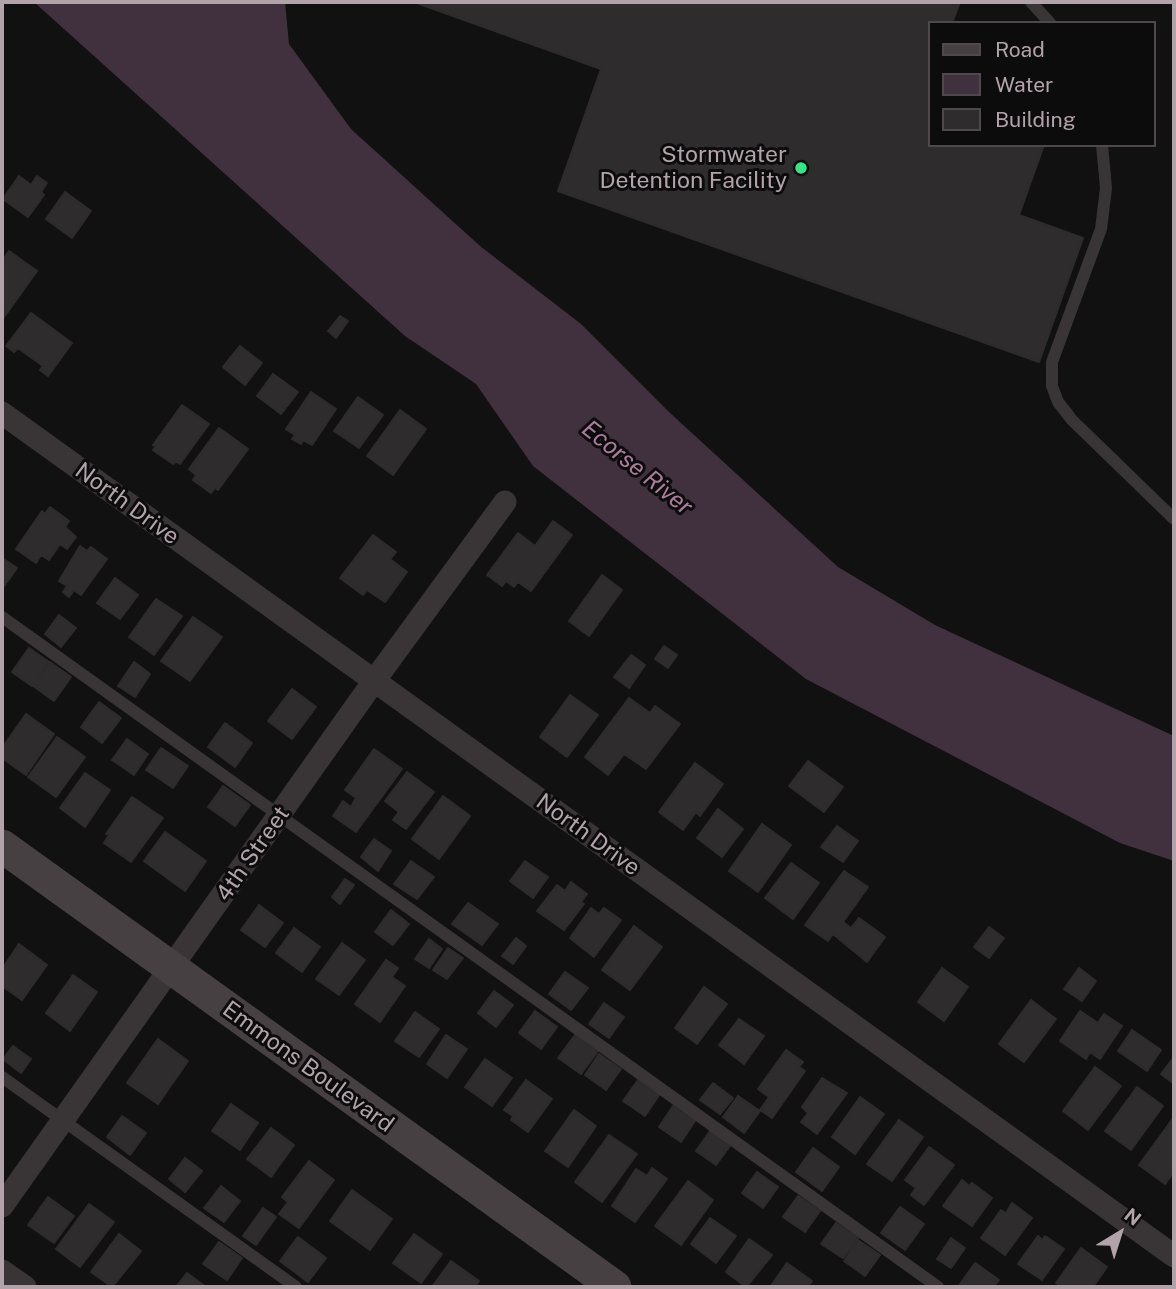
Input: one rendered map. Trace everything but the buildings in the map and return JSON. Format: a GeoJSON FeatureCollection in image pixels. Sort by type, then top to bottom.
{"type":"FeatureCollection","features":[{"type":"Feature","properties":{"kind":"street","name":"North Drive"},"geometry":{"type":"LineString","coordinates":[[2,413],[1174,1256]]}},
{"type":"Feature","properties":{"kind":"street","name":"4th Street"},"geometry":{"type":"LineString","coordinates":[[2,1206],[173,969],[374,681],[505,502]]}},
{"type":"Feature","properties":{"kind":"street","name":"Emmons Boulevard"},"geometry":{"type":"LineString","coordinates":[[2,846],[615,1287]]}},
{"type":"Feature","properties":{"kind":"street"},"geometry":{"type":"LineString","coordinates":[[2,1270],[25,1287]]}},
{"type":"Feature","properties":{"kind":"lane"},"geometry":{"type":"LineString","coordinates":[[1031,2],[1048,21]]}},
{"type":"Feature","properties":{"kind":"lane"},"geometry":{"type":"LineString","coordinates":[[1102,147],[1106,188],[1101,229],[1052,362],[1052,386],[1058,402],[1072,420],[1174,519]]}},
{"type":"Feature","properties":{"kind":"lane"},"geometry":{"type":"LineString","coordinates":[[2,617],[938,1287]]}},
{"type":"Feature","properties":{"kind":"lane"},"geometry":{"type":"LineString","coordinates":[[2,1077],[296,1287]]}},
{"type":"Feature","properties":{"kind":"water","name":"Ecorse River"},"geometry":{"type":"Polygon","coordinates":[[[34,2],[285,2],[289,44],[351,129],[480,246],[581,324],[669,412],[838,567],[935,625],[1174,736],[1174,861],[1120,843],[806,679],[533,466],[476,384],[405,336],[34,2]]]}},
{"type":"Feature","properties":{"kind":"place","name":"Stormwater Detention Facility"},"geometry":{"type":"Point","coordinates":[801,168]}}]}
